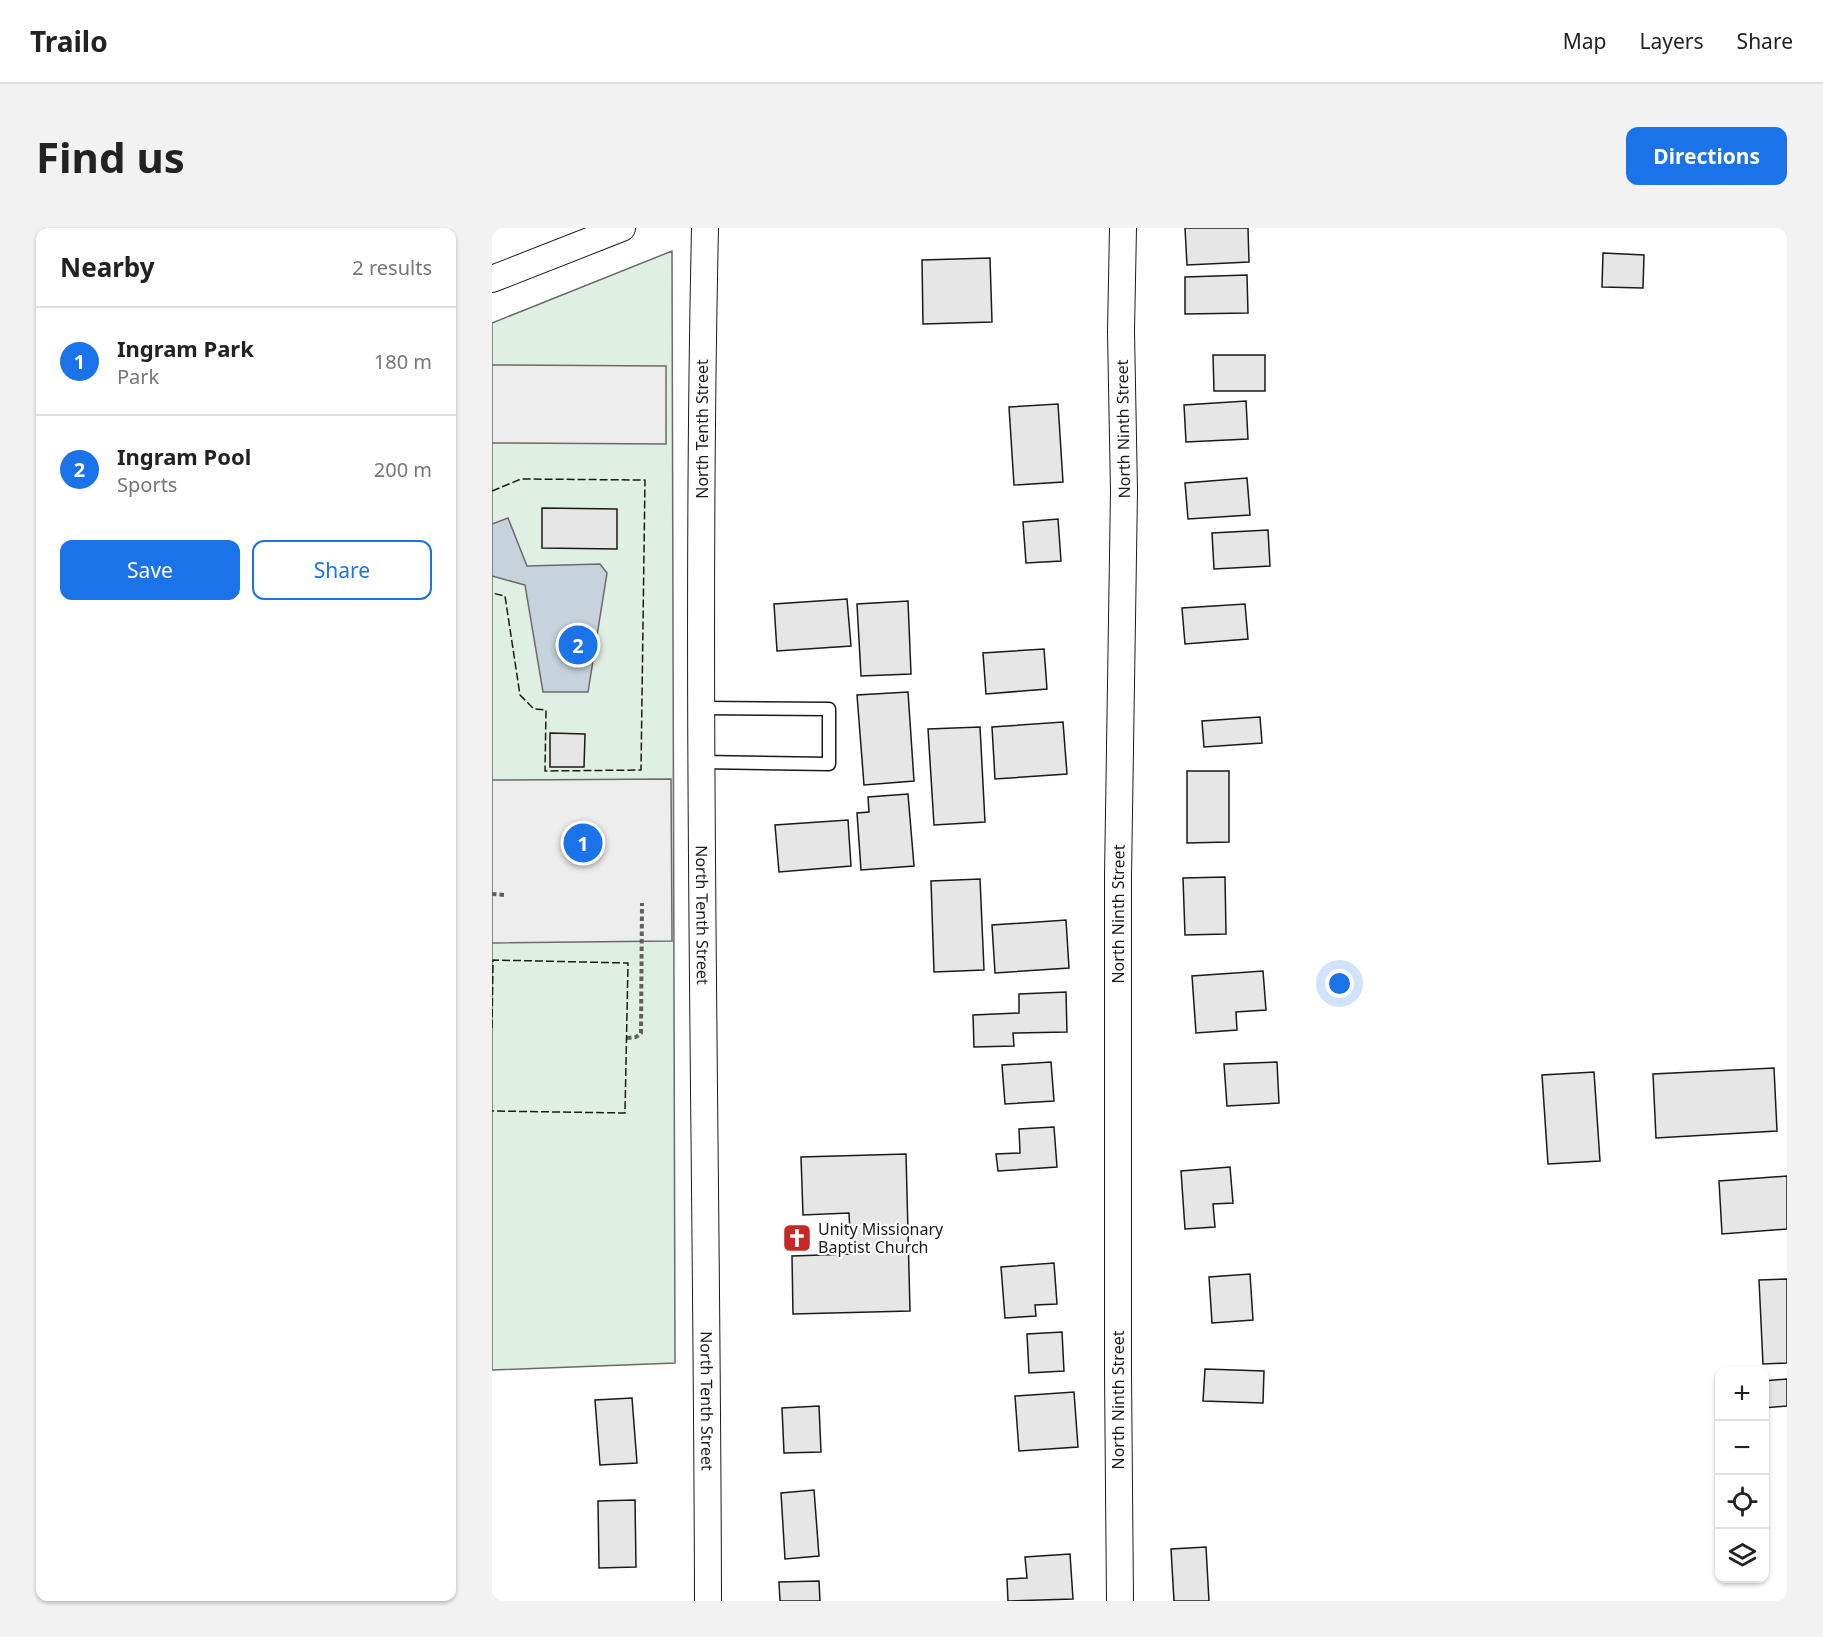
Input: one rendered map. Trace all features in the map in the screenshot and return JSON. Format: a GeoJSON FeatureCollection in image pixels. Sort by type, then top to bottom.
{"type":"FeatureCollection","features":[{"type":"Feature","properties":{"kind":"street"},"geometry":{"type":"LineString","coordinates":[[492,279],[622,228]]}},
{"type":"Feature","properties":{"kind":"street","name":"North Tenth Street"},"geometry":{"type":"LineString","coordinates":[[705,228],[701,405],[701,762],[708,1601]]}},
{"type":"Feature","properties":{"kind":"street","name":"North Ninth Street"},"geometry":{"type":"LineString","coordinates":[[1120,1601],[1118,936],[1124,491],[1123,228]]}},
{"type":"Feature","properties":{"kind":"lane"},"geometry":{"type":"LineString","coordinates":[[701,762],[829,764],[829,709],[702,708]]}},
{"type":"Feature","properties":{"kind":"path"},"geometry":{"type":"LineString","coordinates":[[492,894],[505,895]]}},
{"type":"Feature","properties":{"kind":"path"},"geometry":{"type":"LineString","coordinates":[[627,1038],[641,1034],[642,903]]}},
{"type":"Feature","properties":{"kind":"green space"},"geometry":{"type":"Polygon","coordinates":[[[672,251],[675,1363],[492,1370],[492,323],[672,251]]]}},
{"type":"Feature","properties":{"kind":"shaded area"},"geometry":{"type":"Polygon","coordinates":[[[492,365],[666,366],[666,444],[492,443],[492,365]]]}},
{"type":"Feature","properties":{"kind":"shaded area"},"geometry":{"type":"Polygon","coordinates":[[[508,518],[527,566],[600,564],[607,573],[588,692],[543,692],[525,585],[492,576],[492,524],[508,518]]]}},
{"type":"Feature","properties":{"kind":"shaded area"},"geometry":{"type":"Polygon","coordinates":[[[671,779],[672,941],[492,943],[492,780],[671,779]]]}},
{"type":"Feature","properties":{"kind":"building"},"geometry":{"type":"Polygon","coordinates":[[[1185,228],[1248,228],[1249,262],[1187,265],[1185,228]]]}},
{"type":"Feature","properties":{"kind":"building"},"geometry":{"type":"Polygon","coordinates":[[[1603,253],[1644,255],[1643,288],[1602,287],[1603,253]]]}},
{"type":"Feature","properties":{"kind":"building"},"geometry":{"type":"Polygon","coordinates":[[[990,258],[992,322],[923,324],[922,260],[990,258]]]}},
{"type":"Feature","properties":{"kind":"building"},"geometry":{"type":"Polygon","coordinates":[[[1247,275],[1248,313],[1185,314],[1185,277],[1247,275]]]}},
{"type":"Feature","properties":{"kind":"building"},"geometry":{"type":"Polygon","coordinates":[[[1213,355],[1265,355],[1265,391],[1214,391],[1213,355]]]}},
{"type":"Feature","properties":{"kind":"building"},"geometry":{"type":"Polygon","coordinates":[[[1246,401],[1248,439],[1186,442],[1184,405],[1246,401]]]}},
{"type":"Feature","properties":{"kind":"building"},"geometry":{"type":"Polygon","coordinates":[[[1058,404],[1063,482],[1014,485],[1009,407],[1058,404]]]}},
{"type":"Feature","properties":{"kind":"building"},"geometry":{"type":"Polygon","coordinates":[[[1247,478],[1250,515],[1188,519],[1185,483],[1247,478]]]}},
{"type":"Feature","properties":{"kind":"building"},"geometry":{"type":"Polygon","coordinates":[[[542,508],[617,509],[617,549],[542,548],[542,508]]]}},
{"type":"Feature","properties":{"kind":"building"},"geometry":{"type":"Polygon","coordinates":[[[1058,519],[1061,561],[1026,563],[1023,522],[1058,519]]]}},
{"type":"Feature","properties":{"kind":"building"},"geometry":{"type":"Polygon","coordinates":[[[1268,530],[1270,566],[1214,569],[1212,533],[1268,530]]]}},
{"type":"Feature","properties":{"kind":"building"},"geometry":{"type":"Polygon","coordinates":[[[847,599],[851,646],[777,651],[774,604],[847,599]]]}},
{"type":"Feature","properties":{"kind":"building"},"geometry":{"type":"Polygon","coordinates":[[[908,601],[911,674],[861,676],[857,604],[908,601]]]}},
{"type":"Feature","properties":{"kind":"building"},"geometry":{"type":"Polygon","coordinates":[[[1245,604],[1248,639],[1185,644],[1182,608],[1245,604]]]}},
{"type":"Feature","properties":{"kind":"building"},"geometry":{"type":"Polygon","coordinates":[[[1044,649],[1047,689],[986,694],[983,653],[1044,649]]]}},
{"type":"Feature","properties":{"kind":"building"},"geometry":{"type":"Polygon","coordinates":[[[908,692],[914,781],[864,785],[857,695],[908,692]]]}},
{"type":"Feature","properties":{"kind":"building"},"geometry":{"type":"Polygon","coordinates":[[[1260,717],[1262,743],[1204,747],[1202,721],[1260,717]]]}},
{"type":"Feature","properties":{"kind":"building"},"geometry":{"type":"Polygon","coordinates":[[[1063,722],[1067,774],[995,779],[992,727],[1063,722]]]}},
{"type":"Feature","properties":{"kind":"building"},"geometry":{"type":"Polygon","coordinates":[[[980,727],[985,822],[934,825],[928,729],[980,727]]]}},
{"type":"Feature","properties":{"kind":"building"},"geometry":{"type":"Polygon","coordinates":[[[550,733],[585,734],[584,767],[550,767],[550,733]]]}},
{"type":"Feature","properties":{"kind":"building"},"geometry":{"type":"Polygon","coordinates":[[[1187,771],[1229,771],[1229,842],[1187,843],[1187,771]]]}},
{"type":"Feature","properties":{"kind":"building"},"geometry":{"type":"Polygon","coordinates":[[[908,794],[914,866],[861,870],[857,813],[869,812],[868,797],[908,794]]]}},
{"type":"Feature","properties":{"kind":"building"},"geometry":{"type":"Polygon","coordinates":[[[848,820],[851,866],[779,872],[775,825],[848,820]]]}},
{"type":"Feature","properties":{"kind":"building"},"geometry":{"type":"Polygon","coordinates":[[[1225,877],[1226,934],[1185,935],[1183,878],[1225,877]]]}},
{"type":"Feature","properties":{"kind":"building"},"geometry":{"type":"Polygon","coordinates":[[[980,879],[984,970],[934,972],[931,881],[980,879]]]}},
{"type":"Feature","properties":{"kind":"building"},"geometry":{"type":"Polygon","coordinates":[[[1066,920],[1069,968],[995,973],[992,925],[1066,920]]]}},
{"type":"Feature","properties":{"kind":"building"},"geometry":{"type":"Polygon","coordinates":[[[1263,971],[1266,1010],[1236,1012],[1237,1030],[1196,1033],[1192,976],[1263,971]]]}},
{"type":"Feature","properties":{"kind":"building"},"geometry":{"type":"Polygon","coordinates":[[[1066,992],[1067,1032],[1013,1033],[1014,1046],[974,1047],[973,1015],[1019,1013],[1019,994],[1066,992]]]}},
{"type":"Feature","properties":{"kind":"building"},"geometry":{"type":"Polygon","coordinates":[[[1051,1062],[1054,1101],[1005,1104],[1002,1065],[1051,1062]]]}},
{"type":"Feature","properties":{"kind":"building"},"geometry":{"type":"Polygon","coordinates":[[[1277,1062],[1279,1103],[1227,1106],[1224,1064],[1277,1062]]]}},
{"type":"Feature","properties":{"kind":"building"},"geometry":{"type":"Polygon","coordinates":[[[1774,1068],[1777,1131],[1656,1138],[1653,1074],[1774,1068]]]}},
{"type":"Feature","properties":{"kind":"building"},"geometry":{"type":"Polygon","coordinates":[[[1594,1072],[1600,1161],[1548,1164],[1542,1075],[1594,1072]]]}},
{"type":"Feature","properties":{"kind":"building"},"geometry":{"type":"Polygon","coordinates":[[[1054,1127],[1057,1167],[998,1171],[996,1154],[1020,1153],[1019,1129],[1054,1127]]]}},
{"type":"Feature","properties":{"kind":"building"},"geometry":{"type":"Polygon","coordinates":[[[906,1154],[910,1311],[793,1314],[792,1256],[851,1254],[849,1213],[803,1215],[801,1157],[906,1154]]]}},
{"type":"Feature","properties":{"kind":"building"},"geometry":{"type":"Polygon","coordinates":[[[1230,1167],[1233,1203],[1213,1204],[1215,1227],[1185,1229],[1181,1171],[1230,1167]]]}},
{"type":"Feature","properties":{"kind":"building"},"geometry":{"type":"Polygon","coordinates":[[[1787,1176],[1787,1229],[1722,1234],[1719,1181],[1787,1176]]]}},
{"type":"Feature","properties":{"kind":"building"},"geometry":{"type":"Polygon","coordinates":[[[1054,1263],[1057,1304],[1035,1305],[1036,1316],[1005,1318],[1001,1267],[1054,1263]]]}},
{"type":"Feature","properties":{"kind":"building"},"geometry":{"type":"Polygon","coordinates":[[[1250,1274],[1253,1320],[1212,1323],[1209,1277],[1250,1274]]]}},
{"type":"Feature","properties":{"kind":"building"},"geometry":{"type":"Polygon","coordinates":[[[1787,1279],[1787,1363],[1763,1364],[1759,1280],[1787,1279]]]}},
{"type":"Feature","properties":{"kind":"building"},"geometry":{"type":"Polygon","coordinates":[[[1062,1332],[1064,1371],[1029,1373],[1027,1334],[1062,1332]]]}},
{"type":"Feature","properties":{"kind":"building"},"geometry":{"type":"Polygon","coordinates":[[[1205,1369],[1264,1371],[1263,1403],[1203,1401],[1205,1369]]]}},
{"type":"Feature","properties":{"kind":"building"},"geometry":{"type":"Polygon","coordinates":[[[1787,1379],[1787,1406],[1769,1408],[1769,1381],[1787,1379]]]}},
{"type":"Feature","properties":{"kind":"building"},"geometry":{"type":"Polygon","coordinates":[[[1074,1392],[1078,1447],[1019,1451],[1015,1396],[1074,1392]]]}},
{"type":"Feature","properties":{"kind":"building"},"geometry":{"type":"Polygon","coordinates":[[[632,1398],[637,1463],[600,1465],[595,1400],[632,1398]]]}},
{"type":"Feature","properties":{"kind":"building"},"geometry":{"type":"Polygon","coordinates":[[[819,1406],[821,1452],[784,1453],[782,1408],[819,1406]]]}},
{"type":"Feature","properties":{"kind":"building"},"geometry":{"type":"Polygon","coordinates":[[[814,1490],[819,1556],[785,1559],[781,1493],[814,1490]]]}},
{"type":"Feature","properties":{"kind":"building"},"geometry":{"type":"Polygon","coordinates":[[[635,1500],[636,1567],[599,1568],[598,1501],[635,1500]]]}},
{"type":"Feature","properties":{"kind":"building"},"geometry":{"type":"Polygon","coordinates":[[[1206,1547],[1209,1601],[1174,1601],[1171,1549],[1206,1547]]]}},
{"type":"Feature","properties":{"kind":"building"},"geometry":{"type":"Polygon","coordinates":[[[1070,1554],[1073,1599],[1008,1601],[1007,1579],[1027,1578],[1025,1557],[1070,1554]]]}},
{"type":"Feature","properties":{"kind":"building"},"geometry":{"type":"Polygon","coordinates":[[[819,1581],[820,1601],[780,1601],[779,1582],[819,1581]]]}},
{"type":"Feature","properties":{"kind":"fence"},"geometry":{"type":"LineString","coordinates":[[492,491],[521,479],[645,480],[641,770],[545,771],[546,710],[534,709],[520,695],[505,596],[492,593]]}},
{"type":"Feature","properties":{"kind":"fence"},"geometry":{"type":"LineString","coordinates":[[492,1028],[493,960],[628,963],[625,1113],[492,1111]]}},
{"type":"Feature","properties":{"kind":"place","name":"Ingram Pool"},"geometry":{"type":"Point","coordinates":[578,645]}},
{"type":"Feature","properties":{"kind":"place","name":"Ingram Park"},"geometry":{"type":"Point","coordinates":[583,843]}},
{"type":"Feature","properties":{"kind":"place","name":"Unity Missionary Baptist Church"},"geometry":{"type":"Point","coordinates":[797,1238]}}]}
